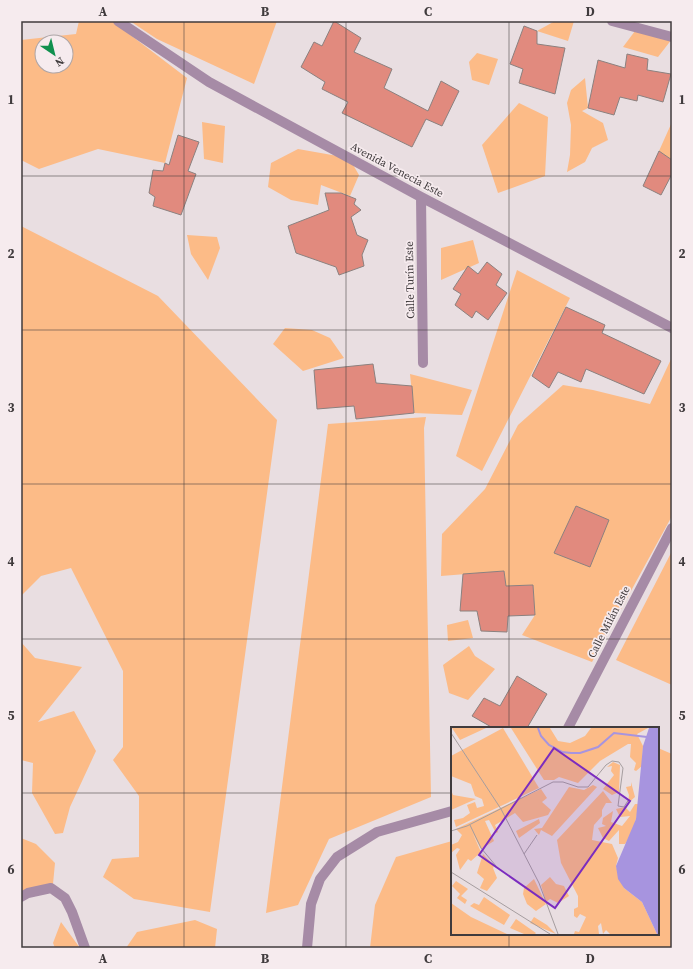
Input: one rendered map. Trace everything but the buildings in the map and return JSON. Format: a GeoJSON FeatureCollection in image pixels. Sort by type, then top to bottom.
{"type":"FeatureCollection","features":[{"type":"Feature","properties":{"kind":"street","name":"Avenida Venecia Este"},"geometry":{"type":"LineString","coordinates":[[118,21],[209,82],[421,197],[672,328]]}},
{"type":"Feature","properties":{"kind":"street"},"geometry":{"type":"LineString","coordinates":[[612,21],[672,37]]}},
{"type":"Feature","properties":{"kind":"street","name":"Calle Turín Este"},"geometry":{"type":"LineString","coordinates":[[421,197],[423,363]]}},
{"type":"Feature","properties":{"kind":"street","name":"Calle Milán Este"},"geometry":{"type":"LineString","coordinates":[[569,727],[672,528]]}},
{"type":"Feature","properties":{"kind":"street"},"geometry":{"type":"LineString","coordinates":[[307,948],[311,904],[320,879],[336,857],[377,832],[451,811]]}},
{"type":"Feature","properties":{"kind":"street"},"geometry":{"type":"LineString","coordinates":[[21,897],[28,893],[51,888],[65,898],[86,948]]}},
{"type":"Feature","properties":{"kind":"shaded area"},"geometry":{"type":"Polygon","coordinates":[[[79,21],[112,21],[187,78],[165,163],[98,149],[39,169],[21,160],[21,40],[34,39],[34,74],[74,74],[74,34],[76,34],[79,21]]]}},
{"type":"Feature","properties":{"kind":"shaded area"},"geometry":{"type":"Polygon","coordinates":[[[130,21],[277,21],[254,84],[157,39],[130,21]]]}},
{"type":"Feature","properties":{"kind":"shaded area"},"geometry":{"type":"Polygon","coordinates":[[[555,21],[574,21],[568,41],[537,31],[555,21]]]}},
{"type":"Feature","properties":{"kind":"shaded area"},"geometry":{"type":"Polygon","coordinates":[[[635,31],[672,39],[658,57],[623,47],[635,31]]]}},
{"type":"Feature","properties":{"kind":"shaded area"},"geometry":{"type":"Polygon","coordinates":[[[477,53],[498,59],[489,85],[472,80],[469,62],[477,53]]]}},
{"type":"Feature","properties":{"kind":"shaded area"},"geometry":{"type":"Polygon","coordinates":[[[585,78],[588,108],[582,111],[603,123],[608,140],[592,148],[585,162],[567,172],[570,155],[571,125],[567,103],[571,90],[585,78]]]}},
{"type":"Feature","properties":{"kind":"shaded area"},"geometry":{"type":"Polygon","coordinates":[[[519,103],[548,117],[545,176],[498,193],[482,145],[519,103]]]}},
{"type":"Feature","properties":{"kind":"shaded area"},"geometry":{"type":"Polygon","coordinates":[[[202,122],[225,126],[223,163],[204,159],[202,122]]]}},
{"type":"Feature","properties":{"kind":"shaded area"},"geometry":{"type":"Polygon","coordinates":[[[672,122],[672,160],[659,151],[672,122]]]}},
{"type":"Feature","properties":{"kind":"shaded area"},"geometry":{"type":"Polygon","coordinates":[[[298,149],[349,158],[359,175],[350,196],[321,185],[318,205],[291,200],[268,187],[271,163],[298,149]]]}},
{"type":"Feature","properties":{"kind":"shaded area"},"geometry":{"type":"Polygon","coordinates":[[[21,226],[158,296],[277,420],[210,912],[134,899],[103,877],[112,859],[139,857],[139,796],[113,760],[123,747],[123,671],[71,568],[41,576],[21,596],[21,226]]]}},
{"type":"Feature","properties":{"kind":"shaded area"},"geometry":{"type":"Polygon","coordinates":[[[187,235],[217,237],[220,248],[208,280],[191,254],[187,235]]]}},
{"type":"Feature","properties":{"kind":"shaded area"},"geometry":{"type":"Polygon","coordinates":[[[473,240],[479,263],[441,280],[441,248],[473,240]]]}},
{"type":"Feature","properties":{"kind":"shaded area"},"geometry":{"type":"Polygon","coordinates":[[[517,270],[570,298],[482,471],[456,456],[517,270]]]}},
{"type":"Feature","properties":{"kind":"shaded area"},"geometry":{"type":"Polygon","coordinates":[[[285,328],[312,330],[330,338],[344,358],[303,371],[273,344],[285,328]]]}},
{"type":"Feature","properties":{"kind":"shaded area"},"geometry":{"type":"Polygon","coordinates":[[[672,357],[672,516],[592,662],[522,635],[535,615],[533,585],[506,586],[504,571],[441,576],[442,534],[485,489],[518,425],[563,385],[593,390],[650,404],[672,357]]]}},
{"type":"Feature","properties":{"kind":"shaded area"},"geometry":{"type":"Polygon","coordinates":[[[410,374],[472,390],[462,415],[414,413],[410,374]]]}},
{"type":"Feature","properties":{"kind":"shaded area"},"geometry":{"type":"Polygon","coordinates":[[[426,417],[424,428],[431,797],[329,839],[298,905],[266,913],[328,424],[426,417]]]}},
{"type":"Feature","properties":{"kind":"shaded area"},"geometry":{"type":"Polygon","coordinates":[[[672,551],[672,685],[616,660],[672,551]]]}},
{"type":"Feature","properties":{"kind":"shaded area"},"geometry":{"type":"Polygon","coordinates":[[[468,620],[473,638],[448,641],[447,625],[468,620]]]}},
{"type":"Feature","properties":{"kind":"shaded area"},"geometry":{"type":"Polygon","coordinates":[[[21,642],[35,658],[82,667],[38,722],[74,711],[96,751],[70,807],[63,833],[55,834],[32,793],[33,763],[21,760],[21,642]]]}},
{"type":"Feature","properties":{"kind":"shaded area"},"geometry":{"type":"Polygon","coordinates":[[[469,646],[475,656],[495,669],[468,700],[449,693],[443,665],[469,646]]]}},
{"type":"Feature","properties":{"kind":"shaded area"},"geometry":{"type":"Polygon","coordinates":[[[659,748],[672,754],[672,948],[370,948],[375,905],[396,857],[451,841],[451,935],[659,935],[659,748]]]}},
{"type":"Feature","properties":{"kind":"shaded area"},"geometry":{"type":"Polygon","coordinates":[[[21,838],[36,844],[55,863],[53,884],[21,895],[21,838]]]}},
{"type":"Feature","properties":{"kind":"shaded area"},"geometry":{"type":"Polygon","coordinates":[[[195,920],[217,929],[215,948],[126,948],[137,932],[195,920]]]}},
{"type":"Feature","properties":{"kind":"shaded area"},"geometry":{"type":"Polygon","coordinates":[[[61,922],[80,948],[55,948],[53,943],[61,922]]]}}]}
